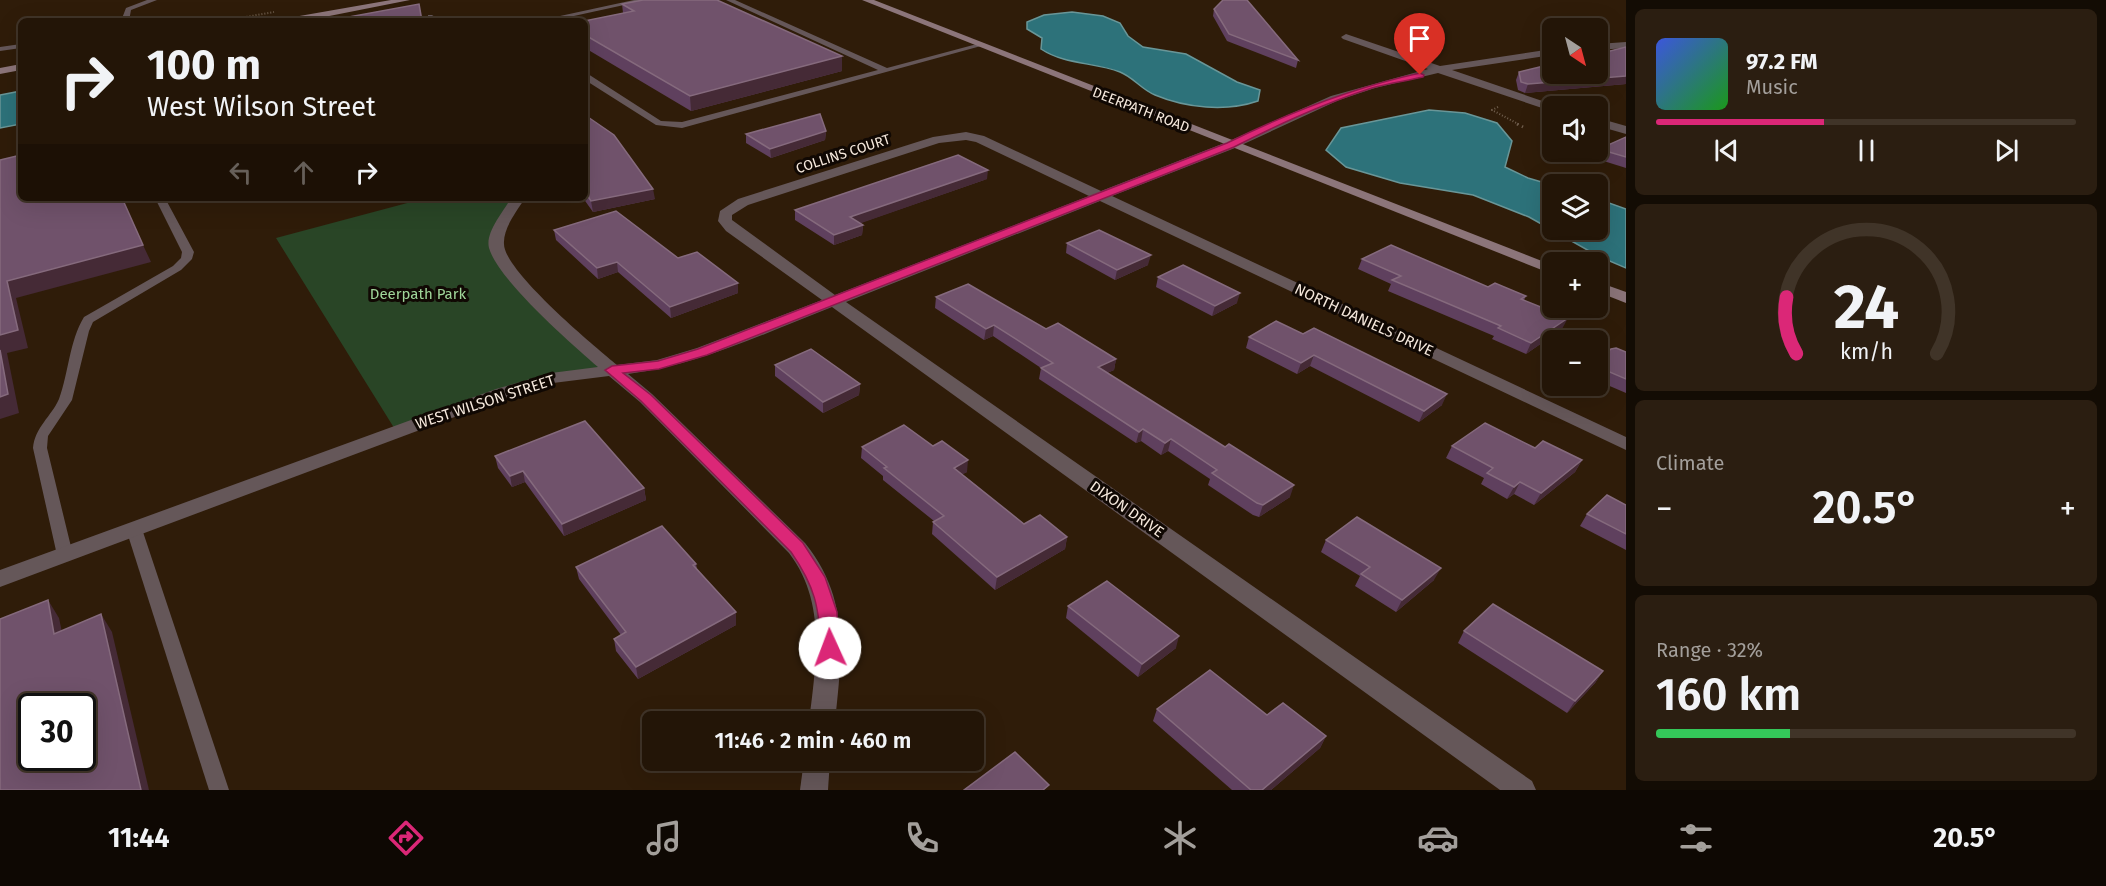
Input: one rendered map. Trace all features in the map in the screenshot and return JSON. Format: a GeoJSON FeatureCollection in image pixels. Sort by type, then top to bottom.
{"type":"FeatureCollection","features":[{"type":"Feature","properties":{"kind":"street"},"geometry":{"type":"LineString","coordinates":[[305,18],[406,0]]}},
{"type":"Feature","properties":{"kind":"street","name":"DEERPATH ROAD"},"geometry":{"type":"LineString","coordinates":[[866,0],[977,46],[1542,266]]}},
{"type":"Feature","properties":{"kind":"street"},"geometry":{"type":"LineString","coordinates":[[1346,37],[1542,105]]}},
{"type":"Feature","properties":{"kind":"street"},"geometry":{"type":"LineString","coordinates":[[1608,46],[1626,45]]}},
{"type":"Feature","properties":{"kind":"street","name":"WEST WILSON STREET"},"geometry":{"type":"LineString","coordinates":[[0,579],[502,393],[551,378],[659,365],[703,352],[1231,145],[1274,123],[1353,92],[1442,70],[1542,54]]}},
{"type":"Feature","properties":{"kind":"street"},"geometry":{"type":"LineString","coordinates":[[0,71],[18,68]]}},
{"type":"Feature","properties":{"kind":"street"},"geometry":{"type":"LineString","coordinates":[[1608,125],[1626,130]]}},
{"type":"Feature","properties":{"kind":"street","name":"COLLINS COURT"},"geometry":{"type":"LineString","coordinates":[[731,228],[725,221],[725,214],[743,202],[938,140],[966,136],[990,143]]}},
{"type":"Feature","properties":{"kind":"street","name":"NORTH DANIELS DRIVE"},"geometry":{"type":"LineString","coordinates":[[990,143],[1626,444]]}},
{"type":"Feature","properties":{"kind":"street"},"geometry":{"type":"LineString","coordinates":[[516,201],[497,234],[496,247],[502,261],[512,274],[573,337],[646,398],[797,548],[817,577],[828,612],[830,648],[823,711]]}},
{"type":"Feature","properties":{"kind":"street","name":"DIXON DRIVE"},"geometry":{"type":"LineString","coordinates":[[731,228],[1522,790]]}},
{"type":"Feature","properties":{"kind":"street"},"geometry":{"type":"LineString","coordinates":[[1608,291],[1626,298]]}},
{"type":"Feature","properties":{"kind":"street"},"geometry":{"type":"LineString","coordinates":[[814,790],[816,771]]}},
{"type":"Feature","properties":{"kind":"lane"},"geometry":{"type":"LineString","coordinates":[[125,18],[128,9],[154,0]]}},
{"type":"Feature","properties":{"kind":"lane"},"geometry":{"type":"LineString","coordinates":[[556,18],[644,0]]}},
{"type":"Feature","properties":{"kind":"lane"},"geometry":{"type":"LineString","coordinates":[[729,0],[885,70]]}},
{"type":"Feature","properties":{"kind":"lane"},"geometry":{"type":"LineString","coordinates":[[0,49],[18,46]]}},
{"type":"Feature","properties":{"kind":"lane"},"geometry":{"type":"LineString","coordinates":[[588,78],[658,123],[682,125],[977,46]]}},
{"type":"Feature","properties":{"kind":"lane"},"geometry":{"type":"LineString","coordinates":[[65,555],[40,448],[41,436],[65,400],[88,320],[177,268],[186,259],[188,252],[162,201]]}},
{"type":"Feature","properties":{"kind":"lane"},"geometry":{"type":"LineString","coordinates":[[134,529],[219,790]]}},
{"type":"Feature","properties":{"kind":"path"},"geometry":{"type":"LineString","coordinates":[[1500,106],[1492,110],[1523,127]]}},
{"type":"Feature","properties":{"kind":"green space","name":"Deerpath Park"},"geometry":{"type":"Polygon","coordinates":[[[415,201],[516,201],[497,234],[503,261],[612,370],[551,378],[396,431],[276,238],[415,201]]]}},
{"type":"Feature","properties":{"kind":"water"},"geometry":{"type":"Polygon","coordinates":[[[1072,12],[1103,16],[1120,23],[1128,36],[1143,47],[1186,54],[1237,82],[1260,90],[1258,101],[1233,107],[1206,107],[1180,103],[1150,93],[1120,72],[1070,61],[1041,49],[1042,38],[1027,29],[1027,22],[1044,15],[1072,12]]]}},
{"type":"Feature","properties":{"kind":"water"},"geometry":{"type":"Polygon","coordinates":[[[18,92],[18,125],[0,128],[0,95],[18,92]]]}},
{"type":"Feature","properties":{"kind":"water"},"geometry":{"type":"Polygon","coordinates":[[[1429,110],[1465,113],[1497,123],[1512,141],[1505,167],[1542,182],[1542,224],[1473,195],[1400,183],[1346,167],[1326,150],[1341,128],[1429,110]]]}},
{"type":"Feature","properties":{"kind":"water"},"geometry":{"type":"Polygon","coordinates":[[[1608,203],[1626,209],[1626,268],[1608,260],[1608,252],[1591,252],[1570,240],[1608,240],[1608,203]]]}},
{"type":"Feature","properties":{"kind":"building"},"geometry":{"type":"Polygon","coordinates":[[[643,0],[717,0],[842,56],[690,96],[588,37],[588,20],[634,11],[622,4],[643,0]]]}},
{"type":"Feature","properties":{"kind":"building"},"geometry":{"type":"Polygon","coordinates":[[[1223,0],[1247,0],[1298,60],[1229,34],[1214,9],[1223,0]]]}},
{"type":"Feature","properties":{"kind":"building"},"geometry":{"type":"Polygon","coordinates":[[[419,4],[421,18],[343,18],[419,4]]]}},
{"type":"Feature","properties":{"kind":"building"},"geometry":{"type":"Polygon","coordinates":[[[1626,47],[1626,76],[1608,77],[1608,52],[1626,47]]]}},
{"type":"Feature","properties":{"kind":"building"},"geometry":{"type":"Polygon","coordinates":[[[1542,66],[1542,83],[1521,82],[1519,72],[1542,66]]]}},
{"type":"Feature","properties":{"kind":"building"},"geometry":{"type":"Polygon","coordinates":[[[820,114],[826,131],[770,149],[746,134],[820,114]]]}},
{"type":"Feature","properties":{"kind":"building"},"geometry":{"type":"Polygon","coordinates":[[[588,117],[614,135],[653,189],[591,201],[588,196],[588,117]]]}},
{"type":"Feature","properties":{"kind":"building"},"geometry":{"type":"Polygon","coordinates":[[[1626,137],[1626,157],[1608,152],[1608,145],[1626,137]]]}},
{"type":"Feature","properties":{"kind":"building"},"geometry":{"type":"Polygon","coordinates":[[[958,155],[988,170],[850,217],[863,225],[834,235],[795,210],[958,155]]]}},
{"type":"Feature","properties":{"kind":"building"},"geometry":{"type":"Polygon","coordinates":[[[18,156],[18,201],[123,201],[143,245],[7,281],[18,330],[0,335],[0,160],[18,156]]]}},
{"type":"Feature","properties":{"kind":"building"},"geometry":{"type":"Polygon","coordinates":[[[616,211],[678,258],[697,252],[738,283],[670,307],[617,262],[597,268],[554,230],[616,211]]]}},
{"type":"Feature","properties":{"kind":"building"},"geometry":{"type":"Polygon","coordinates":[[[1099,230],[1151,255],[1117,270],[1067,243],[1099,230]]]}},
{"type":"Feature","properties":{"kind":"building"},"geometry":{"type":"Polygon","coordinates":[[[1391,245],[1488,287],[1495,283],[1526,296],[1521,299],[1542,307],[1542,318],[1568,318],[1550,330],[1542,330],[1542,336],[1531,343],[1498,328],[1501,326],[1392,280],[1401,276],[1362,259],[1391,245]]]}},
{"type":"Feature","properties":{"kind":"building"},"geometry":{"type":"Polygon","coordinates":[[[1183,265],[1240,293],[1215,306],[1158,277],[1183,265]]]}},
{"type":"Feature","properties":{"kind":"building"},"geometry":{"type":"Polygon","coordinates":[[[968,284],[1046,329],[1058,323],[1116,359],[1098,367],[1225,447],[1229,444],[1294,485],[1263,505],[1257,503],[1212,473],[1217,470],[1171,439],[1165,443],[1143,429],[1139,432],[1041,368],[1053,363],[994,325],[986,329],[936,297],[968,284]]]}},
{"type":"Feature","properties":{"kind":"building"},"geometry":{"type":"Polygon","coordinates":[[[1276,321],[1303,334],[1314,328],[1447,394],[1424,411],[1314,355],[1301,363],[1249,337],[1276,321]]]}},
{"type":"Feature","properties":{"kind":"building"},"geometry":{"type":"Polygon","coordinates":[[[1616,348],[1626,352],[1626,379],[1608,371],[1608,352],[1616,348]]]}},
{"type":"Feature","properties":{"kind":"building"},"geometry":{"type":"Polygon","coordinates":[[[811,349],[860,384],[823,402],[775,365],[811,349]]]}},
{"type":"Feature","properties":{"kind":"building"},"geometry":{"type":"Polygon","coordinates":[[[0,350],[8,394],[0,397],[0,350]]]}},
{"type":"Feature","properties":{"kind":"building"},"geometry":{"type":"Polygon","coordinates":[[[585,421],[644,488],[562,524],[523,471],[510,476],[495,456],[585,421]]]}},
{"type":"Feature","properties":{"kind":"building"},"geometry":{"type":"Polygon","coordinates":[[[1485,423],[1535,448],[1543,441],[1582,460],[1541,493],[1520,482],[1514,487],[1487,473],[1493,468],[1452,446],[1485,423]]]}},
{"type":"Feature","properties":{"kind":"building"},"geometry":{"type":"Polygon","coordinates":[[[904,425],[933,446],[942,441],[968,460],[954,468],[1024,524],[1040,515],[1067,537],[997,577],[933,522],[944,516],[884,468],[887,467],[862,447],[904,425]]]}},
{"type":"Feature","properties":{"kind":"building"},"geometry":{"type":"Polygon","coordinates":[[[1607,495],[1626,505],[1626,534],[1587,514],[1607,495]]]}},
{"type":"Feature","properties":{"kind":"building"},"geometry":{"type":"Polygon","coordinates":[[[1357,517],[1441,568],[1402,600],[1361,574],[1370,567],[1326,540],[1357,517]]]}},
{"type":"Feature","properties":{"kind":"building"},"geometry":{"type":"Polygon","coordinates":[[[662,526],[696,564],[693,565],[736,612],[636,667],[614,639],[626,632],[576,567],[662,526]]]}},
{"type":"Feature","properties":{"kind":"building"},"geometry":{"type":"Polygon","coordinates":[[[1107,581],[1179,636],[1142,664],[1068,606],[1107,581]]]}},
{"type":"Feature","properties":{"kind":"building"},"geometry":{"type":"Polygon","coordinates":[[[48,600],[54,634],[101,614],[141,790],[0,790],[0,619],[48,600]]]}},
{"type":"Feature","properties":{"kind":"building"},"geometry":{"type":"Polygon","coordinates":[[[1493,604],[1603,671],[1575,701],[1464,631],[1493,604]]]}},
{"type":"Feature","properties":{"kind":"building"},"geometry":{"type":"Polygon","coordinates":[[[1210,670],[1267,715],[1283,703],[1326,736],[1262,790],[1251,790],[1157,709],[1210,670]]]}},
{"type":"Feature","properties":{"kind":"building"},"geometry":{"type":"Polygon","coordinates":[[[1015,752],[1049,785],[1043,790],[964,790],[1015,752]]]}},
{"type":"Feature","properties":{"kind":"route"},"geometry":{"type":"LineString","coordinates":[[830,648],[828,612],[817,577],[797,548],[646,398],[612,370],[659,365],[703,352],[1231,145],[1274,123],[1335,99],[1371,86],[1420,75]]}}]}
